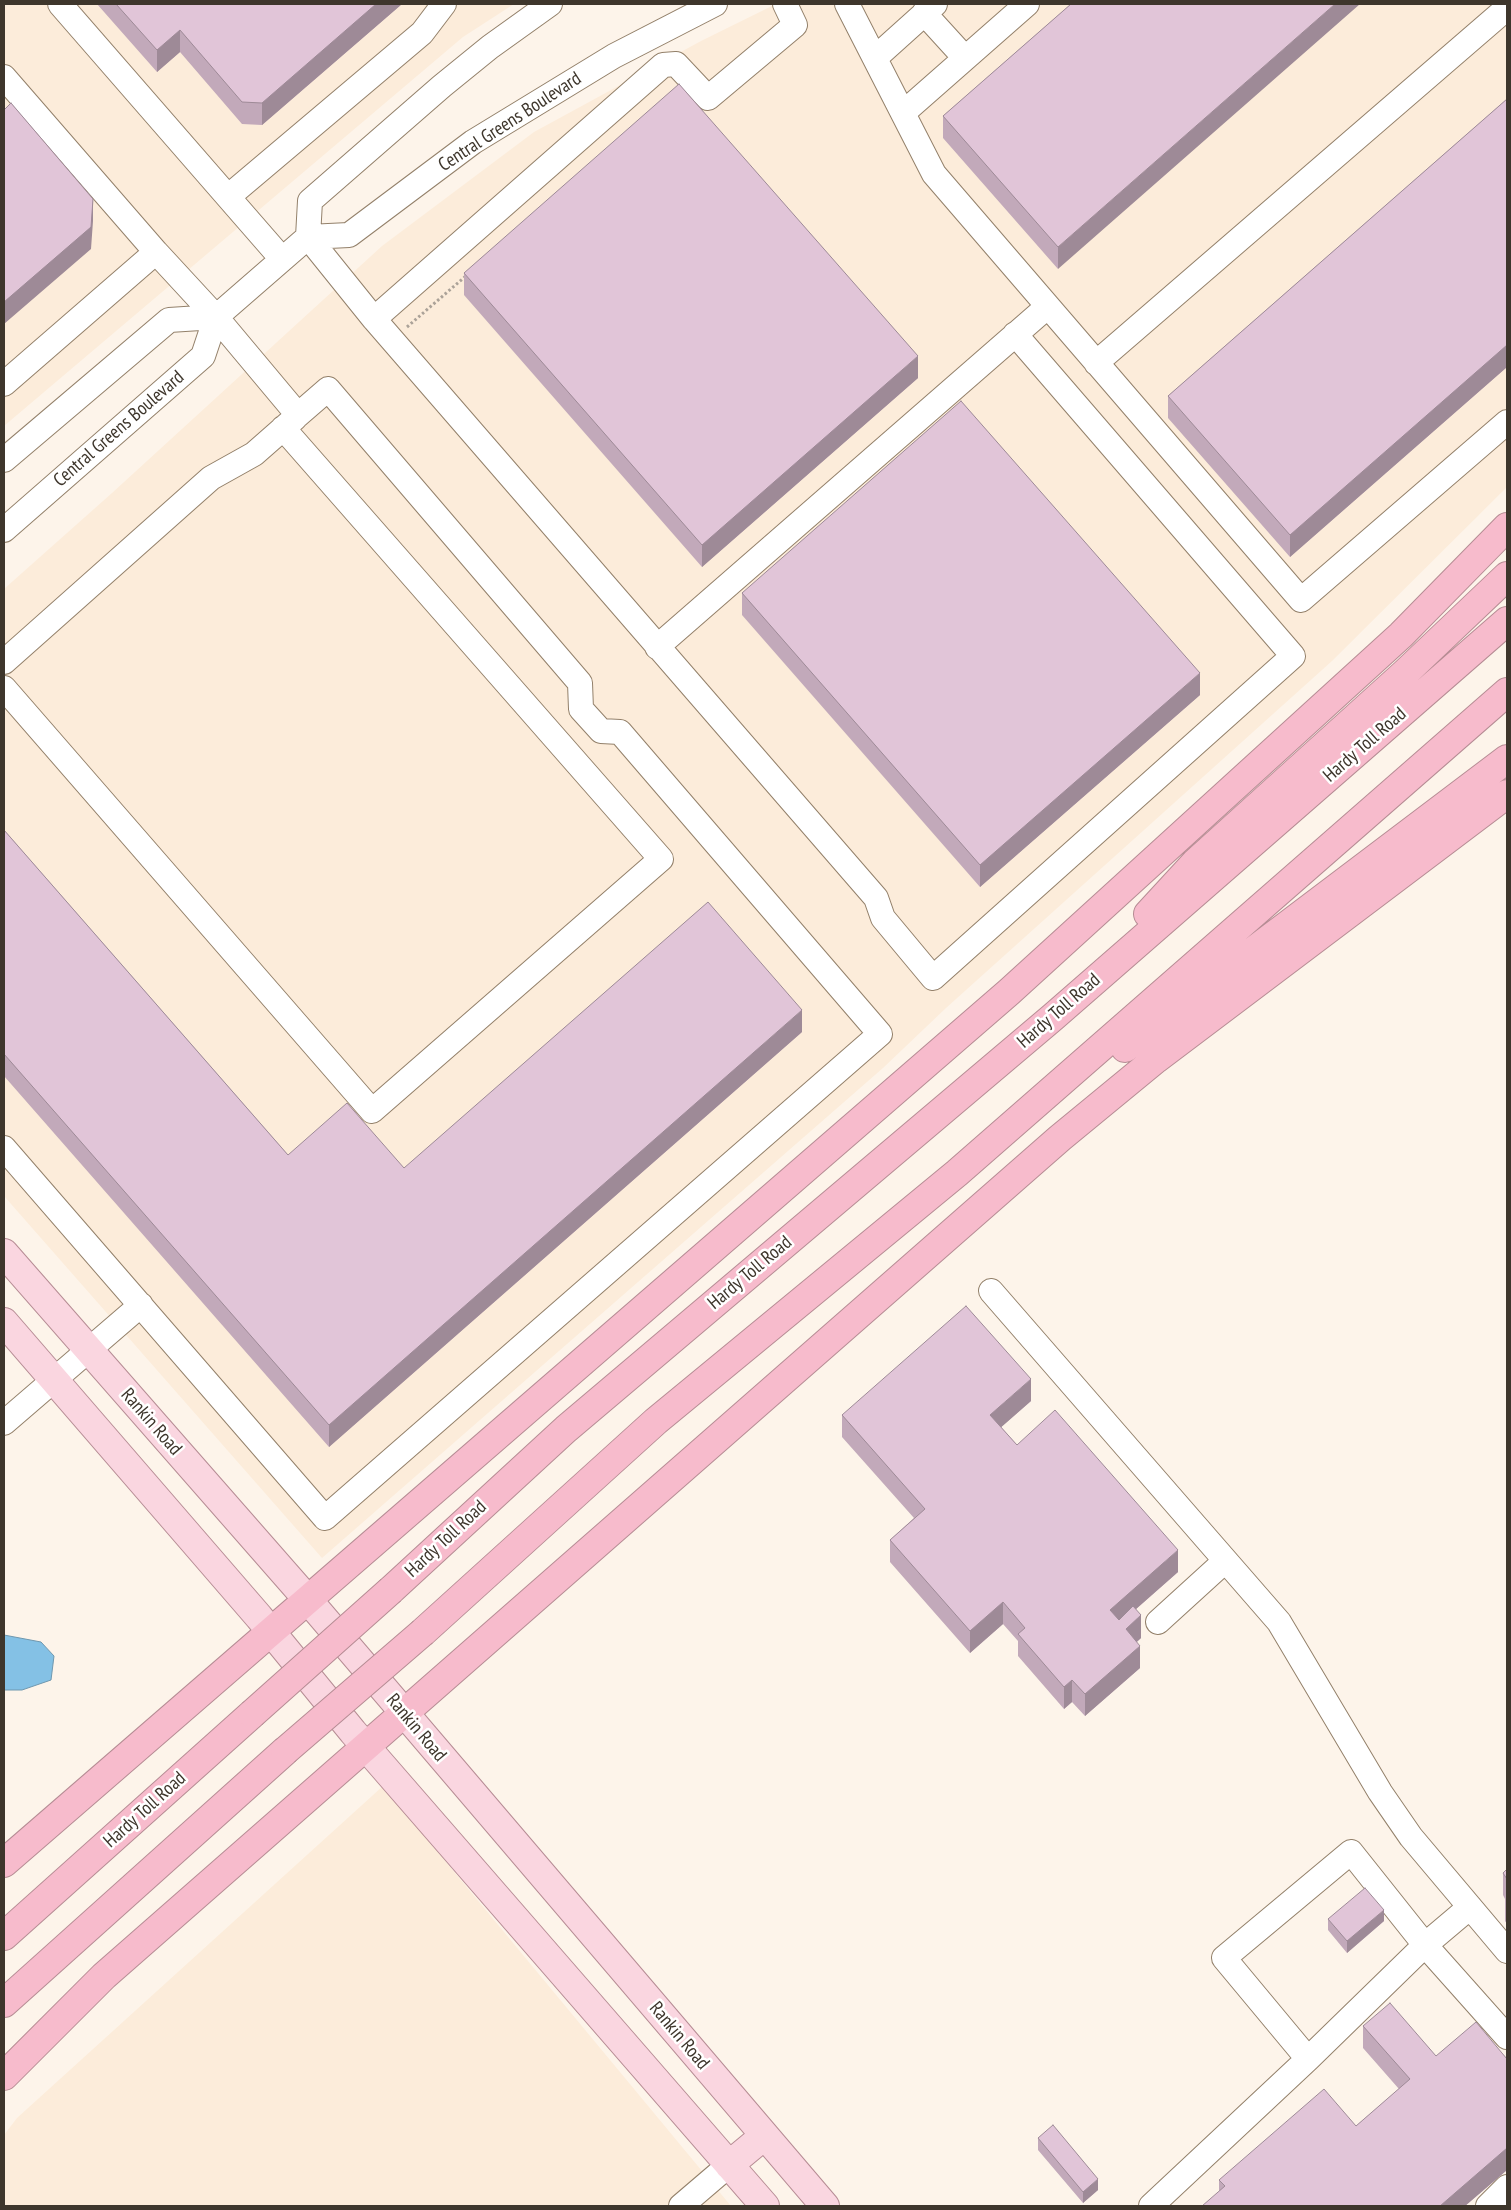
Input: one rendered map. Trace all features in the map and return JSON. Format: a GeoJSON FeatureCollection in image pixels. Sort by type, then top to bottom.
{"type":"FeatureCollection","features":[{"type":"Feature","properties":{"kind":"highway"},"geometry":{"type":"LineString","coordinates":[[4,1863],[1009,992],[1401,635],[1507,527]]}},
{"type":"Feature","properties":{"kind":"highway"},"geometry":{"type":"LineString","coordinates":[[1053,1017],[1195,863],[1405,673],[1507,576]]}},
{"type":"Feature","properties":{"kind":"highway","name":"Hardy Toll Road"},"geometry":{"type":"LineString","coordinates":[[4,1936],[391,1590],[566,1429],[1053,1017],[1507,621]]}},
{"type":"Feature","properties":{"kind":"highway"},"geometry":{"type":"LineString","coordinates":[[4,2003],[285,1751],[423,1632],[656,1422],[957,1173],[1507,692]]}},
{"type":"Feature","properties":{"kind":"highway"},"geometry":{"type":"LineString","coordinates":[[957,1173],[1507,759]]}},
{"type":"Feature","properties":{"kind":"highway"},"geometry":{"type":"LineString","coordinates":[[4,2076],[104,1976],[1060,1138],[1156,1059],[1507,794]]}},
{"type":"Feature","properties":{"kind":"main road","name":"Rankin Road"},"geometry":{"type":"LineString","coordinates":[[4,1253],[308,1600],[825,2206]]}},
{"type":"Feature","properties":{"kind":"main road"},"geometry":{"type":"LineString","coordinates":[[4,1322],[272,1632],[367,1747],[765,2206]]}},
{"type":"Feature","properties":{"kind":"main road"},"geometry":{"type":"LineString","coordinates":[[730,2165],[764,2136]]}},
{"type":"Feature","properties":{"kind":"street"},"geometry":{"type":"LineString","coordinates":[[60,4],[282,259]]}},
{"type":"Feature","properties":{"kind":"street"},"geometry":{"type":"LineString","coordinates":[[229,196],[422,33],[444,4]]}},
{"type":"Feature","properties":{"kind":"street"},"geometry":{"type":"LineString","coordinates":[[550,4],[490,47],[442,86],[310,201],[308,237],[392,340],[876,898],[883,918],[933,978],[1292,656],[1015,334]]}},
{"type":"Feature","properties":{"kind":"street","name":"Central Greens Boulevard"},"geometry":{"type":"LineString","coordinates":[[308,237],[349,235],[473,142],[614,56],[715,4]]}},
{"type":"Feature","properties":{"kind":"street"},"geometry":{"type":"LineString","coordinates":[[374,319],[663,66],[676,64],[708,98],[795,25],[784,4]]}},
{"type":"Feature","properties":{"kind":"street"},"geometry":{"type":"LineString","coordinates":[[847,4],[934,174],[1302,600],[1507,422]]}},
{"type":"Feature","properties":{"kind":"street"},"geometry":{"type":"LineString","coordinates":[[903,113],[1027,4]]}},
{"type":"Feature","properties":{"kind":"street"},"geometry":{"type":"LineString","coordinates":[[1096,363],[1507,8]]}},
{"type":"Feature","properties":{"kind":"street"},"geometry":{"type":"LineString","coordinates":[[875,58],[930,9],[965,58]]}},
{"type":"Feature","properties":{"kind":"street"},"geometry":{"type":"LineString","coordinates":[[4,77],[156,252],[216,317],[291,421],[662,859],[372,1111],[4,688]]}},
{"type":"Feature","properties":{"kind":"street"},"geometry":{"type":"LineString","coordinates":[[4,460],[169,320],[216,317],[308,237]]}},
{"type":"Feature","properties":{"kind":"street"},"geometry":{"type":"LineString","coordinates":[[4,384],[156,252]]}},
{"type":"Feature","properties":{"kind":"street"},"geometry":{"type":"LineString","coordinates":[[658,646],[1048,306]]}},
{"type":"Feature","properties":{"kind":"street","name":"Central Greens Boulevard"},"geometry":{"type":"LineString","coordinates":[[4,530],[203,356],[216,317]]}},
{"type":"Feature","properties":{"kind":"street"},"geometry":{"type":"LineString","coordinates":[[4,662],[210,478],[254,454],[328,389],[580,683],[581,709],[601,731],[620,732],[880,1034],[325,1518],[4,1148]]}},
{"type":"Feature","properties":{"kind":"street"},"geometry":{"type":"LineString","coordinates":[[991,1291],[1279,1622],[1380,1792],[1411,1837],[1507,1951]]}},
{"type":"Feature","properties":{"kind":"street"},"geometry":{"type":"LineString","coordinates":[[4,1423],[141,1305]]}},
{"type":"Feature","properties":{"kind":"street"},"geometry":{"type":"LineString","coordinates":[[1158,1622],[1225,1561]]}},
{"type":"Feature","properties":{"kind":"street"},"geometry":{"type":"LineString","coordinates":[[1308,2059],[1224,1958],[1351,1852],[1425,1945],[1507,2037]]}},
{"type":"Feature","properties":{"kind":"street"},"geometry":{"type":"LineString","coordinates":[[1151,2206],[1308,2059],[1425,1945],[1470,1907]]}},
{"type":"Feature","properties":{"kind":"street"},"geometry":{"type":"LineString","coordinates":[[681,2206],[730,2165]]}},
{"type":"Feature","properties":{"kind":"street"},"geometry":{"type":"LineString","coordinates":[[1488,2206],[1507,2187]]}},
{"type":"Feature","properties":{"kind":"path"},"geometry":{"type":"LineString","coordinates":[[392,340],[474,268]]}},
{"type":"Feature","properties":{"kind":"shaded area"},"geometry":{"type":"Polygon","coordinates":[[[4,4],[514,4],[463,37],[4,426],[4,4]]]}},
{"type":"Feature","properties":{"kind":"shaded area"},"geometry":{"type":"Polygon","coordinates":[[[776,4],[1507,4],[1507,487],[1332,661],[946,1008],[883,1068],[322,1558],[4,1196],[4,589],[382,246],[534,132],[701,41],[776,4]]]}},
{"type":"Feature","properties":{"kind":"shaded area"},"geometry":{"type":"Polygon","coordinates":[[[383,1786],[731,2206],[4,2206],[4,2135],[17,2118],[383,1786]]]}},
{"type":"Feature","properties":{"kind":"water"},"geometry":{"type":"Polygon","coordinates":[[[4,1635],[41,1642],[54,1656],[51,1680],[22,1690],[4,1690],[4,1635]]]}},
{"type":"Feature","properties":{"kind":"building"},"geometry":{"type":"Polygon","coordinates":[[[116,4],[376,4],[262,103],[242,102],[180,30],[157,50],[116,4]]]}},
{"type":"Feature","properties":{"kind":"building"},"geometry":{"type":"Polygon","coordinates":[[[1071,4],[1335,4],[1058,247],[943,116],[1071,4]]]}},
{"type":"Feature","properties":{"kind":"building"},"geometry":{"type":"Polygon","coordinates":[[[679,84],[918,356],[702,545],[464,273],[679,84]]]}},
{"type":"Feature","properties":{"kind":"building"},"geometry":{"type":"Polygon","coordinates":[[[1507,99],[1507,345],[1290,535],[1168,396],[1507,99]]]}},
{"type":"Feature","properties":{"kind":"building"},"geometry":{"type":"Polygon","coordinates":[[[11,103],[93,199],[91,227],[4,302],[4,110],[11,103]]]}},
{"type":"Feature","properties":{"kind":"building"},"geometry":{"type":"Polygon","coordinates":[[[961,401],[1200,673],[980,865],[742,593],[961,401]]]}},
{"type":"Feature","properties":{"kind":"building"},"geometry":{"type":"Polygon","coordinates":[[[4,830],[288,1155],[347,1103],[404,1168],[708,902],[802,1010],[329,1425],[4,1054],[4,830]]]}},
{"type":"Feature","properties":{"kind":"building"},"geometry":{"type":"Polygon","coordinates":[[[966,1306],[1031,1379],[990,1415],[1017,1445],[1055,1410],[1178,1550],[1110,1610],[1119,1620],[1133,1606],[1141,1615],[1126,1629],[1140,1646],[1085,1694],[1072,1680],[1064,1687],[1018,1634],[1025,1628],[1003,1602],[970,1631],[890,1540],[925,1509],[842,1415],[966,1306]]]}},
{"type":"Feature","properties":{"kind":"building"},"geometry":{"type":"Polygon","coordinates":[[[1507,1869],[1507,1879],[1503,1873],[1507,1869]]]}},
{"type":"Feature","properties":{"kind":"building"},"geometry":{"type":"Polygon","coordinates":[[[1365,1888],[1384,1910],[1347,1941],[1328,1919],[1365,1888]]]}},
{"type":"Feature","properties":{"kind":"building"},"geometry":{"type":"Polygon","coordinates":[[[1390,2003],[1436,2056],[1476,2022],[1507,2059],[1507,2148],[1440,2206],[1202,2206],[1225,2186],[1219,2180],[1324,2089],[1356,2126],[1410,2079],[1363,2026],[1390,2003]]]}},
{"type":"Feature","properties":{"kind":"building"},"geometry":{"type":"Polygon","coordinates":[[[1053,2125],[1098,2179],[1083,2192],[1038,2138],[1053,2125]]]}}]}
